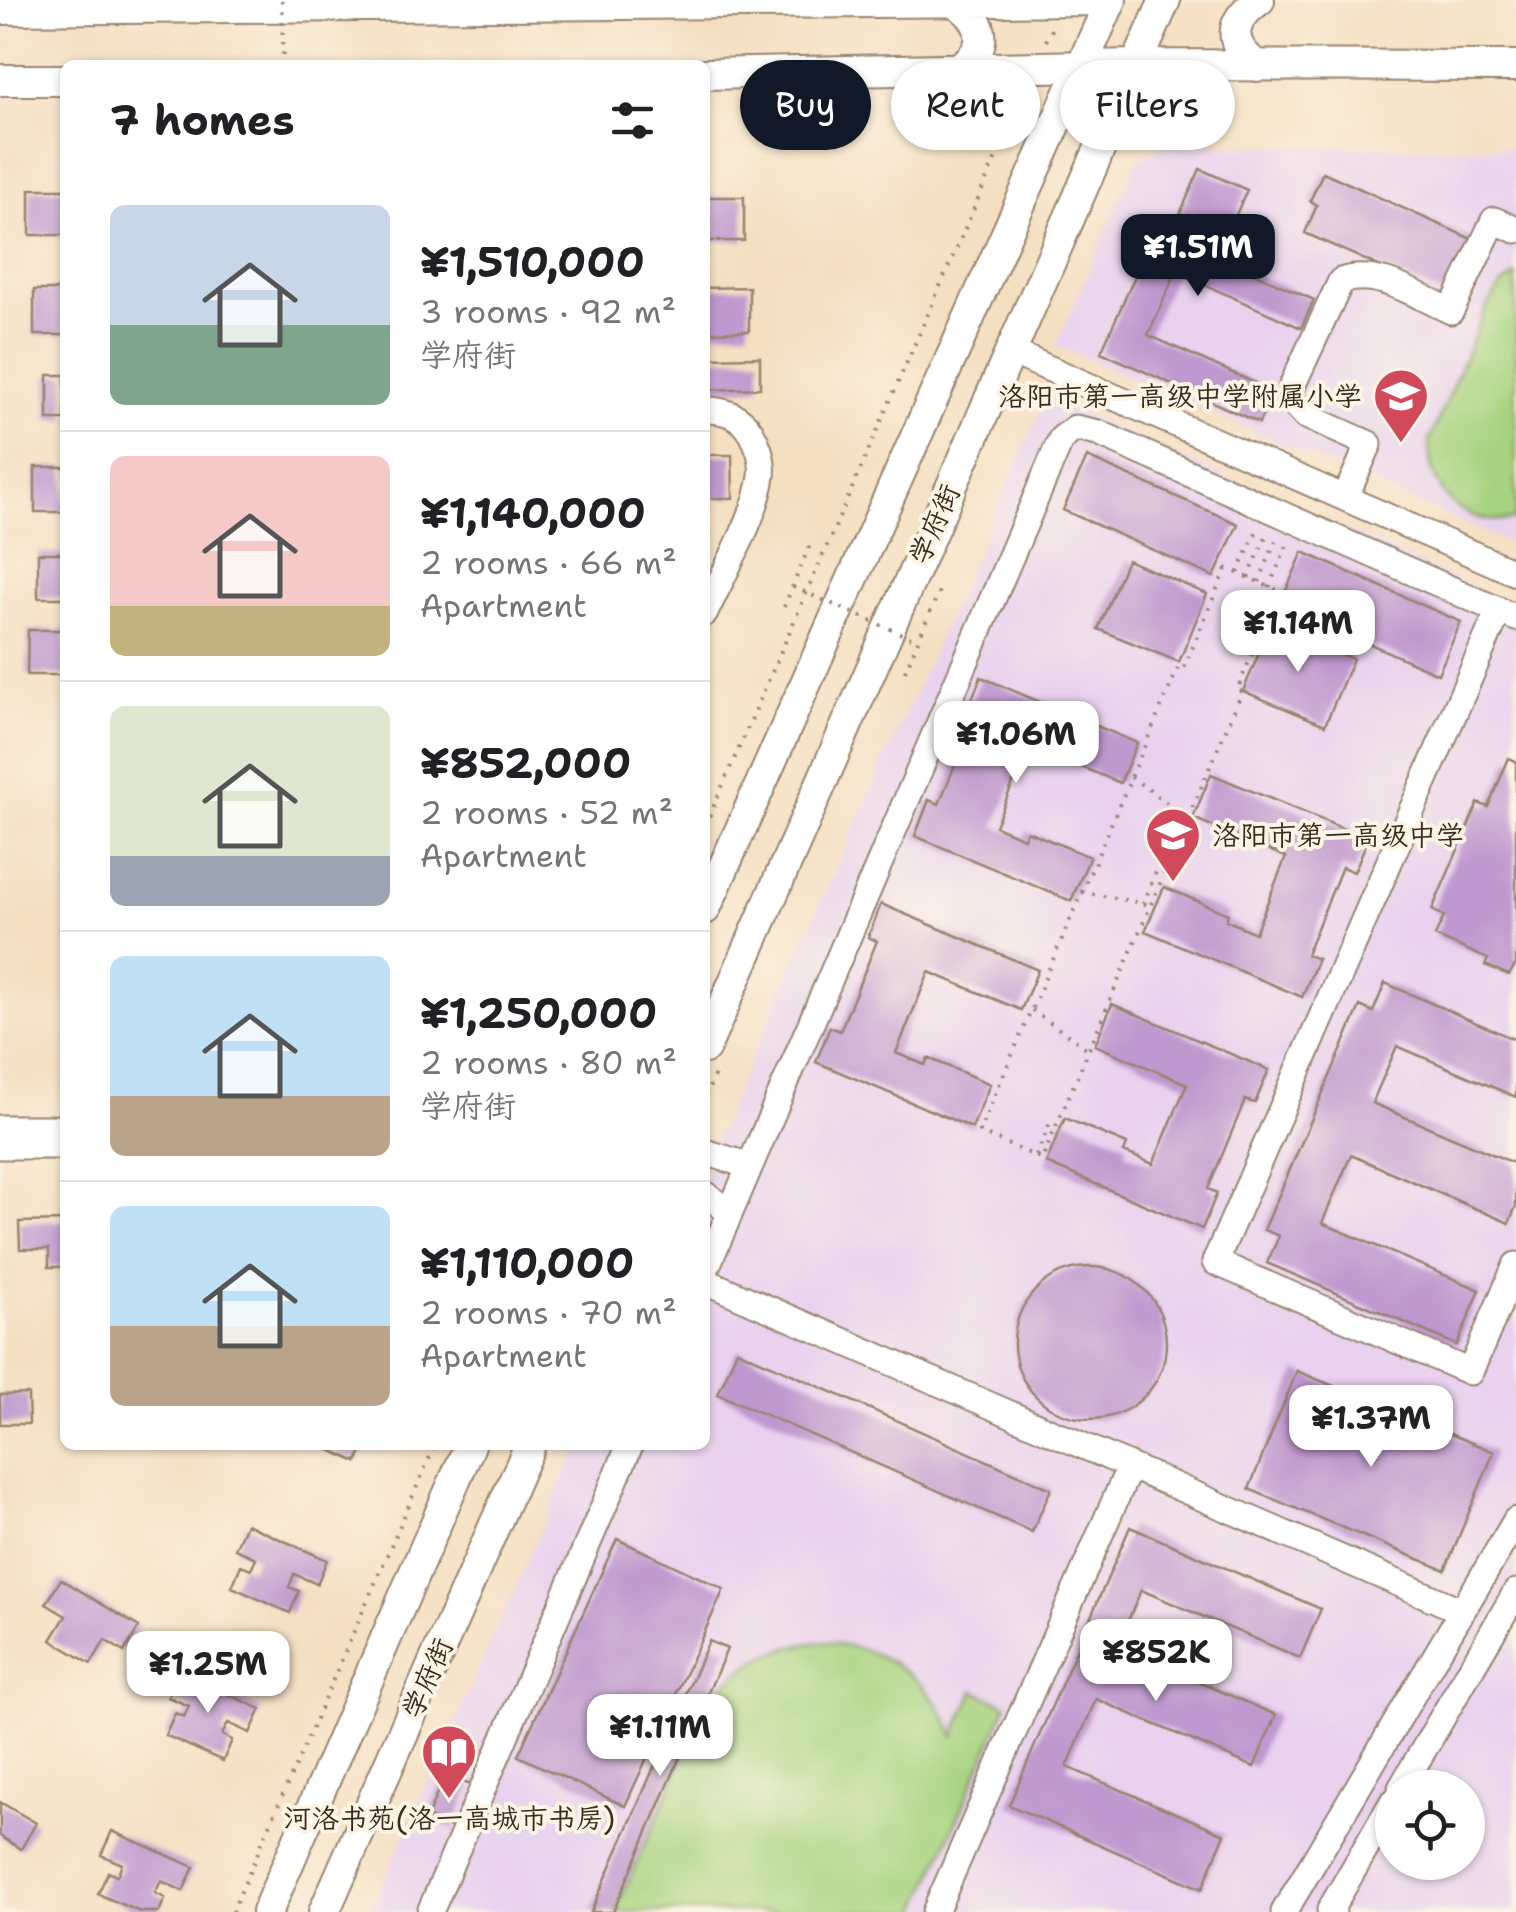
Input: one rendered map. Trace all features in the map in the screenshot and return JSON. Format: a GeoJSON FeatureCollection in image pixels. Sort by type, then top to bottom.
{"type":"FeatureCollection","features":[{"type":"Feature","properties":{"kind":"main road"},"geometry":{"type":"LineString","coordinates":[[8,6],[1109,0]]}},
{"type":"Feature","properties":{"kind":"main road","name":"学府街"},"geometry":{"type":"LineString","coordinates":[[1082,60],[1109,0]]}},
{"type":"Feature","properties":{"kind":"main road","name":"学府街"},"geometry":{"type":"LineString","coordinates":[[1136,60],[1164,0]]}},
{"type":"Feature","properties":{"kind":"main road"},"geometry":{"type":"LineString","coordinates":[[1258,66],[1241,54],[1236,26],[1243,12],[1259,0]]}},
{"type":"Feature","properties":{"kind":"main road"},"geometry":{"type":"LineString","coordinates":[[954,2],[971,12],[978,22],[978,50],[971,60]]}},
{"type":"Feature","properties":{"kind":"main road"},"geometry":{"type":"LineString","coordinates":[[1235,66],[1516,66]]}},
{"type":"Feature","properties":{"kind":"main road"},"geometry":{"type":"LineString","coordinates":[[710,74],[891,71]]}},
{"type":"Feature","properties":{"kind":"main road"},"geometry":{"type":"LineString","coordinates":[[0,80],[60,80]]}},
{"type":"Feature","properties":{"kind":"main road","name":"学府街"},"geometry":{"type":"LineString","coordinates":[[710,898],[1060,109]]}},
{"type":"Feature","properties":{"kind":"main road","name":"学府街"},"geometry":{"type":"LineString","coordinates":[[710,1037],[1097,150]]}},
{"type":"Feature","properties":{"kind":"main road","name":"学府街"},"geometry":{"type":"LineString","coordinates":[[267,1912],[468,1450]]}},
{"type":"Feature","properties":{"kind":"main road","name":"学府街"},"geometry":{"type":"LineString","coordinates":[[324,1912],[528,1450]]}},
{"type":"Feature","properties":{"kind":"street"},"geometry":{"type":"LineString","coordinates":[[1345,498],[1369,444],[1304,415],[1292,401],[1292,386],[1341,281],[1357,276],[1374,278],[1451,311],[1494,220],[1516,230]]}},
{"type":"Feature","properties":{"kind":"street"},"geometry":{"type":"LineString","coordinates":[[1009,351],[1516,573]]}},
{"type":"Feature","properties":{"kind":"street"},"geometry":{"type":"LineString","coordinates":[[710,410],[722,410],[744,421],[760,447],[762,476],[710,602]]}},
{"type":"Feature","properties":{"kind":"street"},"geometry":{"type":"LineString","coordinates":[[710,1259],[1061,439],[1074,428],[1098,434],[1508,614],[1214,1262],[1470,1372],[1516,1265]]}},
{"type":"Feature","properties":{"kind":"street"},"geometry":{"type":"LineString","coordinates":[[0,1128],[60,1128]]}},
{"type":"Feature","properties":{"kind":"street"},"geometry":{"type":"LineString","coordinates":[[0,1146],[60,1146]]}},
{"type":"Feature","properties":{"kind":"street"},"geometry":{"type":"LineString","coordinates":[[710,1154],[750,1166]]}},
{"type":"Feature","properties":{"kind":"street"},"geometry":{"type":"LineString","coordinates":[[710,1198],[730,1212]]}},
{"type":"Feature","properties":{"kind":"street"},"geometry":{"type":"LineString","coordinates":[[710,1283],[1462,1610]]}},
{"type":"Feature","properties":{"kind":"street"},"geometry":{"type":"LineString","coordinates":[[430,1912],[628,1450]]}},
{"type":"Feature","properties":{"kind":"street"},"geometry":{"type":"LineString","coordinates":[[934,1912],[1130,1466]]}},
{"type":"Feature","properties":{"kind":"street"},"geometry":{"type":"LineString","coordinates":[[1284,1912],[1516,1520]]}},
{"type":"Feature","properties":{"kind":"street"},"geometry":{"type":"LineString","coordinates":[[1412,1770],[1516,1592]]}},
{"type":"Feature","properties":{"kind":"street"},"geometry":{"type":"LineString","coordinates":[[1332,1912],[1375,1832]]}},
{"type":"Feature","properties":{"kind":"path"},"geometry":{"type":"LineString","coordinates":[[282,0],[283,60]]}},
{"type":"Feature","properties":{"kind":"path"},"geometry":{"type":"LineString","coordinates":[[1038,60],[1064,0]]}},
{"type":"Feature","properties":{"kind":"path"},"geometry":{"type":"LineString","coordinates":[[710,814],[999,150]]}},
{"type":"Feature","properties":{"kind":"path"},"geometry":{"type":"LineString","coordinates":[[1238,573],[1258,528]]}},
{"type":"Feature","properties":{"kind":"path"},"geometry":{"type":"LineString","coordinates":[[1248,578],[1268,532]]}},
{"type":"Feature","properties":{"kind":"path"},"geometry":{"type":"LineString","coordinates":[[1258,582],[1278,536]]}},
{"type":"Feature","properties":{"kind":"path"},"geometry":{"type":"LineString","coordinates":[[784,607],[812,540]]}},
{"type":"Feature","properties":{"kind":"path"},"geometry":{"type":"LineString","coordinates":[[1268,587],[1289,540]]}},
{"type":"Feature","properties":{"kind":"path"},"geometry":{"type":"LineString","coordinates":[[1226,568],[1238,573],[1279,591],[1237,690],[1242,692],[1042,1159],[979,1132],[1131,777],[1226,568]]}},
{"type":"Feature","properties":{"kind":"path"},"geometry":{"type":"LineString","coordinates":[[792,587],[918,641]]}},
{"type":"Feature","properties":{"kind":"path"},"geometry":{"type":"LineString","coordinates":[[905,671],[940,588]]}},
{"type":"Feature","properties":{"kind":"path"},"geometry":{"type":"LineString","coordinates":[[1131,777],[1188,818]]}},
{"type":"Feature","properties":{"kind":"path"},"geometry":{"type":"LineString","coordinates":[[1143,904],[1158,867]]}},
{"type":"Feature","properties":{"kind":"path"},"geometry":{"type":"LineString","coordinates":[[1082,892],[1150,905]]}},
{"type":"Feature","properties":{"kind":"path"},"geometry":{"type":"LineString","coordinates":[[1032,1010],[1089,1050]]}},
{"type":"Feature","properties":{"kind":"path"},"geometry":{"type":"LineString","coordinates":[[1036,1156],[1050,1123]]}},
{"type":"Feature","properties":{"kind":"path"},"geometry":{"type":"LineString","coordinates":[[232,1912],[434,1450]]}},
{"type":"Feature","properties":{"kind":"shaded area","name":"洛阳市第一高级中学附属小学"},"geometry":{"type":"Polygon","coordinates":[[[1235,146],[1516,148],[1516,546],[1056,345],[1138,159],[1155,150],[1235,150],[1235,146]]]}},
{"type":"Feature","properties":{"kind":"shaded area","name":"洛阳市第一高级中学"},"geometry":{"type":"Polygon","coordinates":[[[1046,398],[1516,606],[1516,1550],[1432,1692],[1516,1554],[1516,1912],[370,1912],[577,1450],[710,1450],[710,1151],[1046,398]]]}},
{"type":"Feature","properties":{"kind":"green space"},"geometry":{"type":"Polygon","coordinates":[[[1516,275],[1516,519],[1498,521],[1466,512],[1442,491],[1430,459],[1429,441],[1486,308],[1502,285],[1516,275]]]}},
{"type":"Feature","properties":{"kind":"green space"},"geometry":{"type":"Polygon","coordinates":[[[823,1642],[866,1651],[903,1670],[933,1698],[954,1736],[974,1691],[1007,1705],[917,1912],[615,1912],[708,1703],[732,1678],[759,1659],[789,1647],[823,1642]]]}},
{"type":"Feature","properties":{"kind":"building"},"geometry":{"type":"Polygon","coordinates":[[[1200,169],[1247,190],[1217,257],[1314,300],[1301,328],[1176,272],[1148,335],[1273,391],[1259,423],[1101,352],[1156,229],[1170,236],[1200,169]]]}},
{"type":"Feature","properties":{"kind":"building"},"geometry":{"type":"Polygon","coordinates":[[[1323,172],[1476,241],[1450,298],[1305,233],[1317,205],[1310,201],[1323,172]]]}},
{"type":"Feature","properties":{"kind":"building"},"geometry":{"type":"Polygon","coordinates":[[[30,189],[60,189],[60,235],[30,235],[30,189]]]}},
{"type":"Feature","properties":{"kind":"building"},"geometry":{"type":"Polygon","coordinates":[[[710,197],[744,197],[744,241],[710,241],[710,197]]]}},
{"type":"Feature","properties":{"kind":"building"},"geometry":{"type":"Polygon","coordinates":[[[749,287],[749,331],[710,332],[710,288],[749,287]]]}},
{"type":"Feature","properties":{"kind":"building"},"geometry":{"type":"Polygon","coordinates":[[[34,290],[60,290],[60,335],[34,335],[34,290]]]}},
{"type":"Feature","properties":{"kind":"building"},"geometry":{"type":"Polygon","coordinates":[[[760,357],[760,388],[710,390],[710,358],[760,357]]]}},
{"type":"Feature","properties":{"kind":"building"},"geometry":{"type":"Polygon","coordinates":[[[48,375],[60,375],[60,420],[48,420],[48,375]]]}},
{"type":"Feature","properties":{"kind":"building"},"geometry":{"type":"Polygon","coordinates":[[[710,455],[732,455],[733,498],[710,498],[710,455]]]}},
{"type":"Feature","properties":{"kind":"building"},"geometry":{"type":"Polygon","coordinates":[[[1087,457],[1238,524],[1214,577],[1063,510],[1087,457]]]}},
{"type":"Feature","properties":{"kind":"building"},"geometry":{"type":"Polygon","coordinates":[[[35,467],[60,467],[60,512],[35,512],[35,467]]]}},
{"type":"Feature","properties":{"kind":"building"},"geometry":{"type":"Polygon","coordinates":[[[1303,552],[1461,622],[1438,674],[1280,604],[1303,552]]]}},
{"type":"Feature","properties":{"kind":"building"},"geometry":{"type":"Polygon","coordinates":[[[38,553],[60,553],[60,598],[38,598],[38,553]]]}},
{"type":"Feature","properties":{"kind":"building"},"geometry":{"type":"Polygon","coordinates":[[[1127,560],[1207,594],[1179,662],[1098,629],[1127,560]]]}},
{"type":"Feature","properties":{"kind":"building"},"geometry":{"type":"Polygon","coordinates":[[[1271,625],[1353,659],[1325,725],[1243,691],[1271,625]]]}},
{"type":"Feature","properties":{"kind":"building"},"geometry":{"type":"Polygon","coordinates":[[[28,630],[60,630],[60,675],[27,675],[28,630]]]}},
{"type":"Feature","properties":{"kind":"building"},"geometry":{"type":"Polygon","coordinates":[[[981,677],[1137,743],[1120,783],[1029,745],[995,826],[1024,838],[1027,831],[1090,857],[1071,901],[915,836],[929,800],[939,804],[976,714],[967,711],[981,677]]]}},
{"type":"Feature","properties":{"kind":"building"},"geometry":{"type":"Polygon","coordinates":[[[1509,758],[1516,761],[1516,964],[1509,975],[1485,965],[1488,959],[1435,936],[1444,916],[1432,910],[1478,803],[1488,807],[1509,758]]]}},
{"type":"Feature","properties":{"kind":"building"},"geometry":{"type":"Polygon","coordinates":[[[1211,774],[1368,839],[1354,872],[1342,867],[1306,955],[1318,959],[1302,997],[1145,931],[1164,887],[1228,914],[1226,920],[1255,933],[1286,857],[1193,818],[1211,774]]]}},
{"type":"Feature","properties":{"kind":"building"},"geometry":{"type":"Polygon","coordinates":[[[881,904],[1038,970],[1021,1010],[929,972],[896,1053],[925,1065],[928,1058],[990,1084],[972,1128],[816,1062],[830,1027],[840,1031],[877,941],[868,937],[881,904]]]}},
{"type":"Feature","properties":{"kind":"building"},"geometry":{"type":"Polygon","coordinates":[[[1385,983],[1516,1040],[1516,1097],[1397,1046],[1372,1103],[1516,1164],[1516,1206],[1509,1223],[1351,1155],[1322,1223],[1480,1290],[1457,1345],[1267,1263],[1279,1236],[1264,1230],[1360,1006],[1373,1012],[1385,983]]]}},
{"type":"Feature","properties":{"kind":"building"},"geometry":{"type":"Polygon","coordinates":[[[1112,1004],[1269,1070],[1255,1103],[1245,1100],[1208,1189],[1217,1193],[1202,1229],[1046,1163],[1065,1118],[1127,1144],[1124,1152],[1153,1164],[1187,1084],[1095,1045],[1112,1004]]]}},
{"type":"Feature","properties":{"kind":"building"},"geometry":{"type":"Polygon","coordinates":[[[60,1221],[60,1267],[49,1267],[49,1249],[20,1249],[19,1222],[60,1221]]]}},
{"type":"Feature","properties":{"kind":"building"},"geometry":{"type":"Polygon","coordinates":[[[1090,1267],[1119,1273],[1144,1289],[1160,1314],[1166,1343],[1160,1372],[1144,1397],[1119,1413],[1090,1419],[1061,1413],[1036,1397],[1020,1372],[1014,1343],[1020,1314],[1036,1289],[1061,1273],[1090,1267]]]}},
{"type":"Feature","properties":{"kind":"building"},"geometry":{"type":"Polygon","coordinates":[[[737,1350],[1051,1489],[1032,1532],[718,1394],[737,1350]]]}},
{"type":"Feature","properties":{"kind":"building"},"geometry":{"type":"Polygon","coordinates":[[[1297,1371],[1494,1452],[1445,1570],[1249,1489],[1297,1371]]]}},
{"type":"Feature","properties":{"kind":"building"},"geometry":{"type":"Polygon","coordinates":[[[28,1394],[29,1424],[0,1424],[0,1395],[28,1394]]]}},
{"type":"Feature","properties":{"kind":"building"},"geometry":{"type":"Polygon","coordinates":[[[330,1450],[363,1450],[357,1462],[330,1450]]]}},
{"type":"Feature","properties":{"kind":"building"},"geometry":{"type":"Polygon","coordinates":[[[246,1524],[327,1560],[317,1584],[294,1574],[289,1587],[299,1591],[290,1613],[232,1587],[241,1565],[251,1569],[256,1558],[235,1549],[246,1524]]]}},
{"type":"Feature","properties":{"kind":"building"},"geometry":{"type":"Polygon","coordinates":[[[1130,1527],[1321,1609],[1300,1658],[1141,1590],[1117,1647],[1276,1715],[1254,1767],[1096,1699],[1067,1767],[1225,1834],[1202,1889],[1009,1805],[1130,1527]]]}},
{"type":"Feature","properties":{"kind":"building"},"geometry":{"type":"Polygon","coordinates":[[[617,1539],[724,1589],[625,1806],[518,1756],[617,1539]]]}},
{"type":"Feature","properties":{"kind":"building"},"geometry":{"type":"Polygon","coordinates":[[[61,1579],[139,1627],[124,1652],[105,1640],[91,1664],[51,1640],[66,1616],[46,1604],[61,1579]]]}},
{"type":"Feature","properties":{"kind":"building"},"geometry":{"type":"Polygon","coordinates":[[[709,1641],[727,1649],[613,1912],[591,1912],[709,1641]]]}},
{"type":"Feature","properties":{"kind":"building"},"geometry":{"type":"Polygon","coordinates":[[[179,1672],[261,1709],[250,1733],[228,1723],[222,1735],[232,1740],[223,1761],[165,1735],[175,1713],[184,1717],[189,1706],[168,1697],[179,1672]]]}},
{"type":"Feature","properties":{"kind":"building","name":"河洛书苑(洛一高城市书房)"},"geometry":{"type":"Polygon","coordinates":[[[445,1775],[471,1785],[453,1828],[427,1817],[445,1775]]]}},
{"type":"Feature","properties":{"kind":"building"},"geometry":{"type":"Polygon","coordinates":[[[0,1802],[36,1823],[21,1849],[0,1836],[0,1802]]]}},
{"type":"Feature","properties":{"kind":"building"},"geometry":{"type":"Polygon","coordinates":[[[112,1831],[194,1867],[183,1891],[161,1881],[155,1893],[165,1898],[159,1912],[140,1912],[98,1894],[108,1872],[117,1876],[122,1864],[101,1855],[112,1831]]]}},
{"type":"Feature","properties":{"kind":"place","name":"洛阳市第一高级中学附属小学"},"geometry":{"type":"Point","coordinates":[1401,445]}},
{"type":"Feature","properties":{"kind":"place","name":"洛阳市第一高级中学"},"geometry":{"type":"Point","coordinates":[1173,884]}},
{"type":"Feature","properties":{"kind":"place","name":"河洛书苑(洛一高城市书房)"},"geometry":{"type":"Point","coordinates":[449,1801]}}]}
